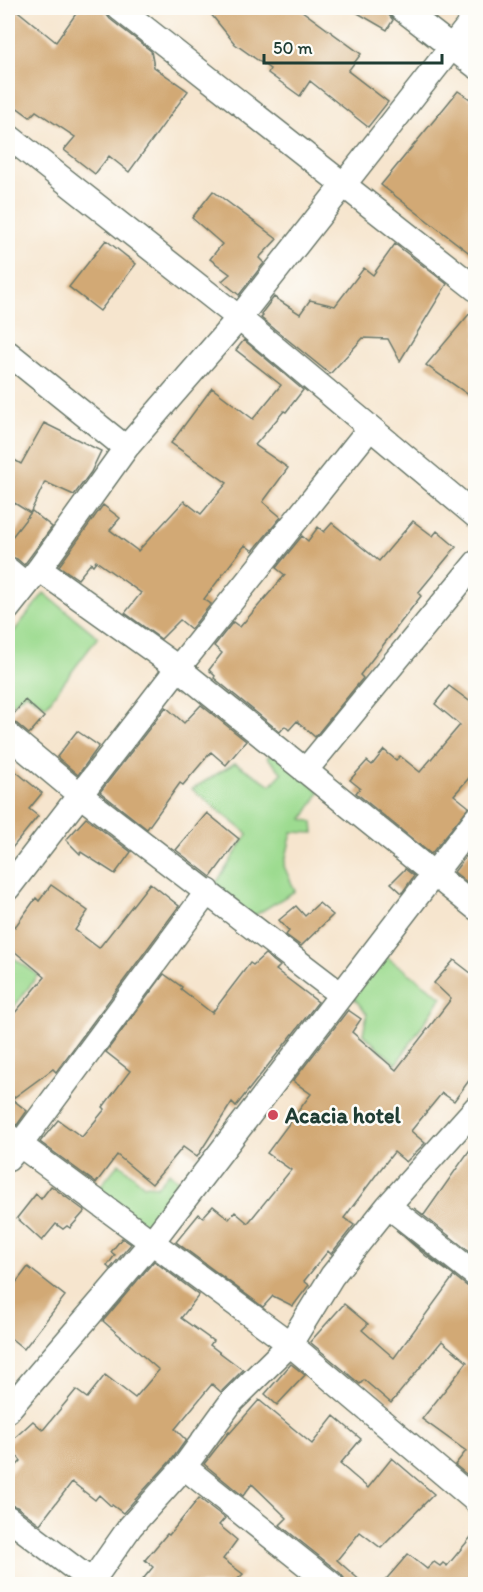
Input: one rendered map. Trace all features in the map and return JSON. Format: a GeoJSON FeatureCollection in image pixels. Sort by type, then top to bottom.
{"type":"FeatureCollection","features":[{"type":"Feature","properties":{"kind":"street"},"geometry":{"type":"LineString","coordinates":[[119,8],[476,289]]}},
{"type":"Feature","properties":{"kind":"street"},"geometry":{"type":"LineString","coordinates":[[401,8],[476,66]]}},
{"type":"Feature","properties":{"kind":"street"},"geometry":{"type":"LineString","coordinates":[[8,608],[24,574],[126,448],[239,318],[476,16]]}},
{"type":"Feature","properties":{"kind":"street"},"geometry":{"type":"LineString","coordinates":[[8,136],[239,318],[476,516]]}},
{"type":"Feature","properties":{"kind":"street"},"geometry":{"type":"LineString","coordinates":[[8,353],[126,448]]}},
{"type":"Feature","properties":{"kind":"street"},"geometry":{"type":"LineString","coordinates":[[8,888],[178,668],[370,428]]}},
{"type":"Feature","properties":{"kind":"street"},"geometry":{"type":"LineString","coordinates":[[305,771],[476,563]]}},
{"type":"Feature","properties":{"kind":"street"},"geometry":{"type":"LineString","coordinates":[[24,574],[178,668],[476,908]]}},
{"type":"Feature","properties":{"kind":"street"},"geometry":{"type":"LineString","coordinates":[[8,735],[80,795],[340,994]]}},
{"type":"Feature","properties":{"kind":"street"},"geometry":{"type":"LineString","coordinates":[[8,1410],[151,1243],[476,819]]}},
{"type":"Feature","properties":{"kind":"street"},"geometry":{"type":"LineString","coordinates":[[208,891],[11,1147],[151,1243],[290,1344],[476,1501]]}},
{"type":"Feature","properties":{"kind":"street"},"geometry":{"type":"LineString","coordinates":[[8,1518],[93,1584],[130,1527],[184,1467],[232,1401],[290,1344],[332,1276],[388,1206],[476,1108]]}},
{"type":"Feature","properties":{"kind":"street"},"geometry":{"type":"LineString","coordinates":[[388,1206],[476,1275]]}},
{"type":"Feature","properties":{"kind":"street"},"geometry":{"type":"LineString","coordinates":[[184,1467],[331,1584]]}},
{"type":"Feature","properties":{"kind":"green space"},"geometry":{"type":"Polygon","coordinates":[[[44,593],[98,637],[46,706],[26,693],[8,707],[8,639],[44,593]]]}},
{"type":"Feature","properties":{"kind":"green space"},"geometry":{"type":"Polygon","coordinates":[[[276,752],[320,792],[303,819],[313,822],[314,833],[292,832],[284,866],[295,891],[252,917],[213,888],[248,834],[192,789],[235,763],[271,785],[282,773],[267,757],[276,752]]]}},
{"type":"Feature","properties":{"kind":"green space"},"geometry":{"type":"Polygon","coordinates":[[[381,953],[442,997],[396,1064],[363,1034],[367,1014],[348,991],[381,953]]]}},
{"type":"Feature","properties":{"kind":"green space"},"geometry":{"type":"Polygon","coordinates":[[[8,954],[38,975],[8,1015],[8,954]]]}},
{"type":"Feature","properties":{"kind":"green space"},"geometry":{"type":"Polygon","coordinates":[[[119,1163],[144,1185],[158,1186],[169,1172],[184,1186],[144,1230],[95,1193],[119,1163]]]}},
{"type":"Feature","properties":{"kind":"building"},"geometry":{"type":"Polygon","coordinates":[[[8,8],[14,8],[56,42],[80,8],[105,8],[110,19],[151,51],[154,67],[188,91],[129,172],[109,156],[95,174],[64,150],[75,137],[36,111],[30,117],[8,101],[8,8]]]}},
{"type":"Feature","properties":{"kind":"building"},"geometry":{"type":"Polygon","coordinates":[[[206,8],[298,8],[361,54],[348,71],[388,102],[368,127],[310,81],[300,96],[268,73],[270,69],[235,44],[206,8]]]}},
{"type":"Feature","properties":{"kind":"building"},"geometry":{"type":"Polygon","coordinates":[[[349,8],[387,8],[393,20],[387,30],[349,8]]]}},
{"type":"Feature","properties":{"kind":"building"},"geometry":{"type":"Polygon","coordinates":[[[458,91],[476,103],[476,258],[381,185],[458,91]]]}},
{"type":"Feature","properties":{"kind":"building"},"geometry":{"type":"Polygon","coordinates":[[[213,191],[277,239],[259,258],[264,263],[239,295],[222,281],[230,274],[210,259],[222,244],[192,218],[213,191]]]}},
{"type":"Feature","properties":{"kind":"building"},"geometry":{"type":"Polygon","coordinates":[[[106,240],[136,264],[100,311],[69,287],[106,240]]]}},
{"type":"Feature","properties":{"kind":"building"},"geometry":{"type":"Polygon","coordinates":[[[395,244],[447,284],[400,361],[388,339],[363,338],[330,374],[261,318],[263,316],[261,314],[274,297],[300,314],[310,300],[335,306],[364,268],[373,275],[395,244]]]}},
{"type":"Feature","properties":{"kind":"building"},"geometry":{"type":"Polygon","coordinates":[[[476,306],[476,400],[426,365],[476,306]]]}},
{"type":"Feature","properties":{"kind":"building"},"geometry":{"type":"Polygon","coordinates":[[[244,340],[303,390],[255,445],[288,468],[263,502],[281,517],[253,551],[245,545],[204,599],[211,604],[191,629],[180,620],[161,639],[125,613],[141,593],[96,561],[93,565],[91,563],[78,579],[59,566],[103,505],[120,518],[110,530],[138,551],[184,501],[201,514],[227,483],[171,443],[212,388],[253,419],[281,385],[236,350],[244,340]]]}},
{"type":"Feature","properties":{"kind":"building"},"geometry":{"type":"Polygon","coordinates":[[[44,423],[101,451],[91,472],[74,495],[45,482],[30,513],[8,499],[8,456],[21,464],[44,423]]]}},
{"type":"Feature","properties":{"kind":"building"},"geometry":{"type":"Polygon","coordinates":[[[32,511],[52,527],[24,565],[8,556],[8,542],[32,511]]]}},
{"type":"Feature","properties":{"kind":"building"},"geometry":{"type":"Polygon","coordinates":[[[413,521],[433,536],[437,531],[456,547],[418,593],[421,596],[360,675],[363,678],[315,737],[297,721],[289,730],[285,726],[280,732],[214,678],[215,676],[209,670],[222,653],[214,646],[233,622],[240,627],[285,575],[276,568],[302,536],[308,541],[318,527],[324,532],[332,523],[379,561],[413,521]]]}},
{"type":"Feature","properties":{"kind":"building"},"geometry":{"type":"Polygon","coordinates":[[[449,686],[476,706],[476,770],[454,795],[469,807],[431,854],[356,793],[360,788],[350,780],[367,761],[372,765],[384,750],[396,760],[400,756],[420,772],[460,725],[435,704],[449,686]]]}},
{"type":"Feature","properties":{"kind":"building"},"geometry":{"type":"Polygon","coordinates":[[[25,700],[44,717],[29,734],[17,724],[8,721],[25,700]]]}},
{"type":"Feature","properties":{"kind":"building"},"geometry":{"type":"Polygon","coordinates":[[[201,705],[246,741],[226,765],[211,752],[183,785],[180,783],[147,829],[100,792],[166,707],[184,723],[201,705]]]}},
{"type":"Feature","properties":{"kind":"building"},"geometry":{"type":"Polygon","coordinates":[[[77,731],[99,746],[78,775],[57,757],[77,731]]]}},
{"type":"Feature","properties":{"kind":"building"},"geometry":{"type":"Polygon","coordinates":[[[8,765],[42,793],[29,809],[38,816],[8,853],[8,765]]]}},
{"type":"Feature","properties":{"kind":"building"},"geometry":{"type":"Polygon","coordinates":[[[207,813],[239,839],[211,877],[176,850],[207,813]]]}},
{"type":"Feature","properties":{"kind":"building"},"geometry":{"type":"Polygon","coordinates":[[[86,818],[131,852],[115,874],[81,852],[80,854],[66,840],[86,818]]]}},
{"type":"Feature","properties":{"kind":"building"},"geometry":{"type":"Polygon","coordinates":[[[476,843],[476,889],[454,872],[476,843]]]}},
{"type":"Feature","properties":{"kind":"building"},"geometry":{"type":"Polygon","coordinates":[[[405,869],[414,876],[402,893],[391,883],[405,869]]]}},
{"type":"Feature","properties":{"kind":"building"},"geometry":{"type":"Polygon","coordinates":[[[150,883],[179,906],[56,1072],[53,1069],[12,1099],[27,1111],[17,1125],[9,1122],[8,1021],[45,977],[8,946],[8,921],[15,927],[36,898],[39,901],[51,885],[88,911],[75,930],[99,948],[150,883]]]}},
{"type":"Feature","properties":{"kind":"building"},"geometry":{"type":"Polygon","coordinates":[[[319,903],[333,915],[301,946],[286,935],[289,931],[279,920],[296,906],[305,916],[319,903]]]}},
{"type":"Feature","properties":{"kind":"building"},"geometry":{"type":"Polygon","coordinates":[[[265,954],[280,966],[276,970],[318,1002],[236,1106],[232,1102],[197,1157],[183,1147],[152,1184],[117,1155],[96,1183],[40,1142],[58,1120],[82,1137],[105,1109],[103,1107],[130,1071],[106,1052],[164,974],[212,1013],[250,963],[253,965],[265,954]]]}},
{"type":"Feature","properties":{"kind":"building"},"geometry":{"type":"Polygon","coordinates":[[[454,960],[476,977],[476,1071],[454,1101],[442,1093],[411,1131],[425,1143],[406,1162],[394,1152],[376,1175],[344,1218],[354,1225],[331,1254],[328,1251],[304,1281],[309,1285],[293,1306],[273,1296],[263,1307],[176,1242],[199,1214],[203,1217],[213,1206],[229,1219],[235,1212],[248,1223],[291,1170],[267,1153],[311,1094],[293,1081],[348,1010],[361,1019],[352,1032],[396,1070],[451,999],[434,983],[454,960]]]}},
{"type":"Feature","properties":{"kind":"building"},"geometry":{"type":"Polygon","coordinates":[[[476,1141],[476,1257],[414,1208],[424,1215],[476,1141]]]}},
{"type":"Feature","properties":{"kind":"building"},"geometry":{"type":"Polygon","coordinates":[[[51,1186],[85,1211],[70,1228],[67,1226],[63,1229],[56,1224],[42,1241],[17,1218],[36,1194],[41,1199],[51,1186]]]}},
{"type":"Feature","properties":{"kind":"building"},"geometry":{"type":"Polygon","coordinates":[[[396,1230],[467,1286],[476,1289],[476,1482],[455,1465],[466,1451],[422,1419],[467,1362],[442,1341],[391,1403],[364,1380],[360,1384],[310,1342],[344,1304],[368,1324],[362,1330],[394,1358],[454,1276],[396,1230]]]}},
{"type":"Feature","properties":{"kind":"building"},"geometry":{"type":"Polygon","coordinates":[[[122,1238],[131,1244],[110,1269],[107,1266],[115,1255],[111,1252],[122,1238]]]}},
{"type":"Feature","properties":{"kind":"building"},"geometry":{"type":"Polygon","coordinates":[[[154,1261],[199,1295],[181,1318],[213,1341],[210,1345],[243,1370],[221,1392],[212,1384],[175,1429],[186,1440],[173,1458],[123,1513],[99,1495],[95,1500],[72,1482],[40,1524],[17,1507],[8,1504],[8,1475],[21,1461],[8,1444],[33,1421],[43,1430],[76,1390],[87,1398],[105,1375],[135,1398],[159,1370],[103,1321],[154,1261]]]}},
{"type":"Feature","properties":{"kind":"building"},"geometry":{"type":"Polygon","coordinates":[[[28,1267],[65,1296],[24,1349],[8,1336],[8,1293],[28,1267]]]}},
{"type":"Feature","properties":{"kind":"building"},"geometry":{"type":"Polygon","coordinates":[[[291,1364],[305,1375],[277,1405],[265,1394],[291,1364]]]}},
{"type":"Feature","properties":{"kind":"building"},"geometry":{"type":"Polygon","coordinates":[[[259,1400],[312,1444],[334,1416],[361,1439],[340,1464],[368,1488],[392,1458],[434,1494],[381,1548],[360,1532],[337,1560],[364,1584],[345,1584],[340,1573],[280,1525],[287,1518],[252,1484],[243,1496],[204,1464],[229,1432],[259,1400]]]}},
{"type":"Feature","properties":{"kind":"building"},"geometry":{"type":"Polygon","coordinates":[[[199,1498],[225,1518],[219,1525],[237,1540],[223,1559],[243,1574],[233,1584],[139,1584],[153,1567],[145,1560],[199,1498]]]}},
{"type":"Feature","properties":{"kind":"building"},"geometry":{"type":"Polygon","coordinates":[[[476,1531],[476,1584],[382,1584],[408,1554],[427,1569],[434,1562],[440,1566],[443,1563],[447,1566],[476,1531]]]}},
{"type":"Feature","properties":{"kind":"place","name":"Acacia hotel"},"geometry":{"type":"Point","coordinates":[273,1115]}}]}
